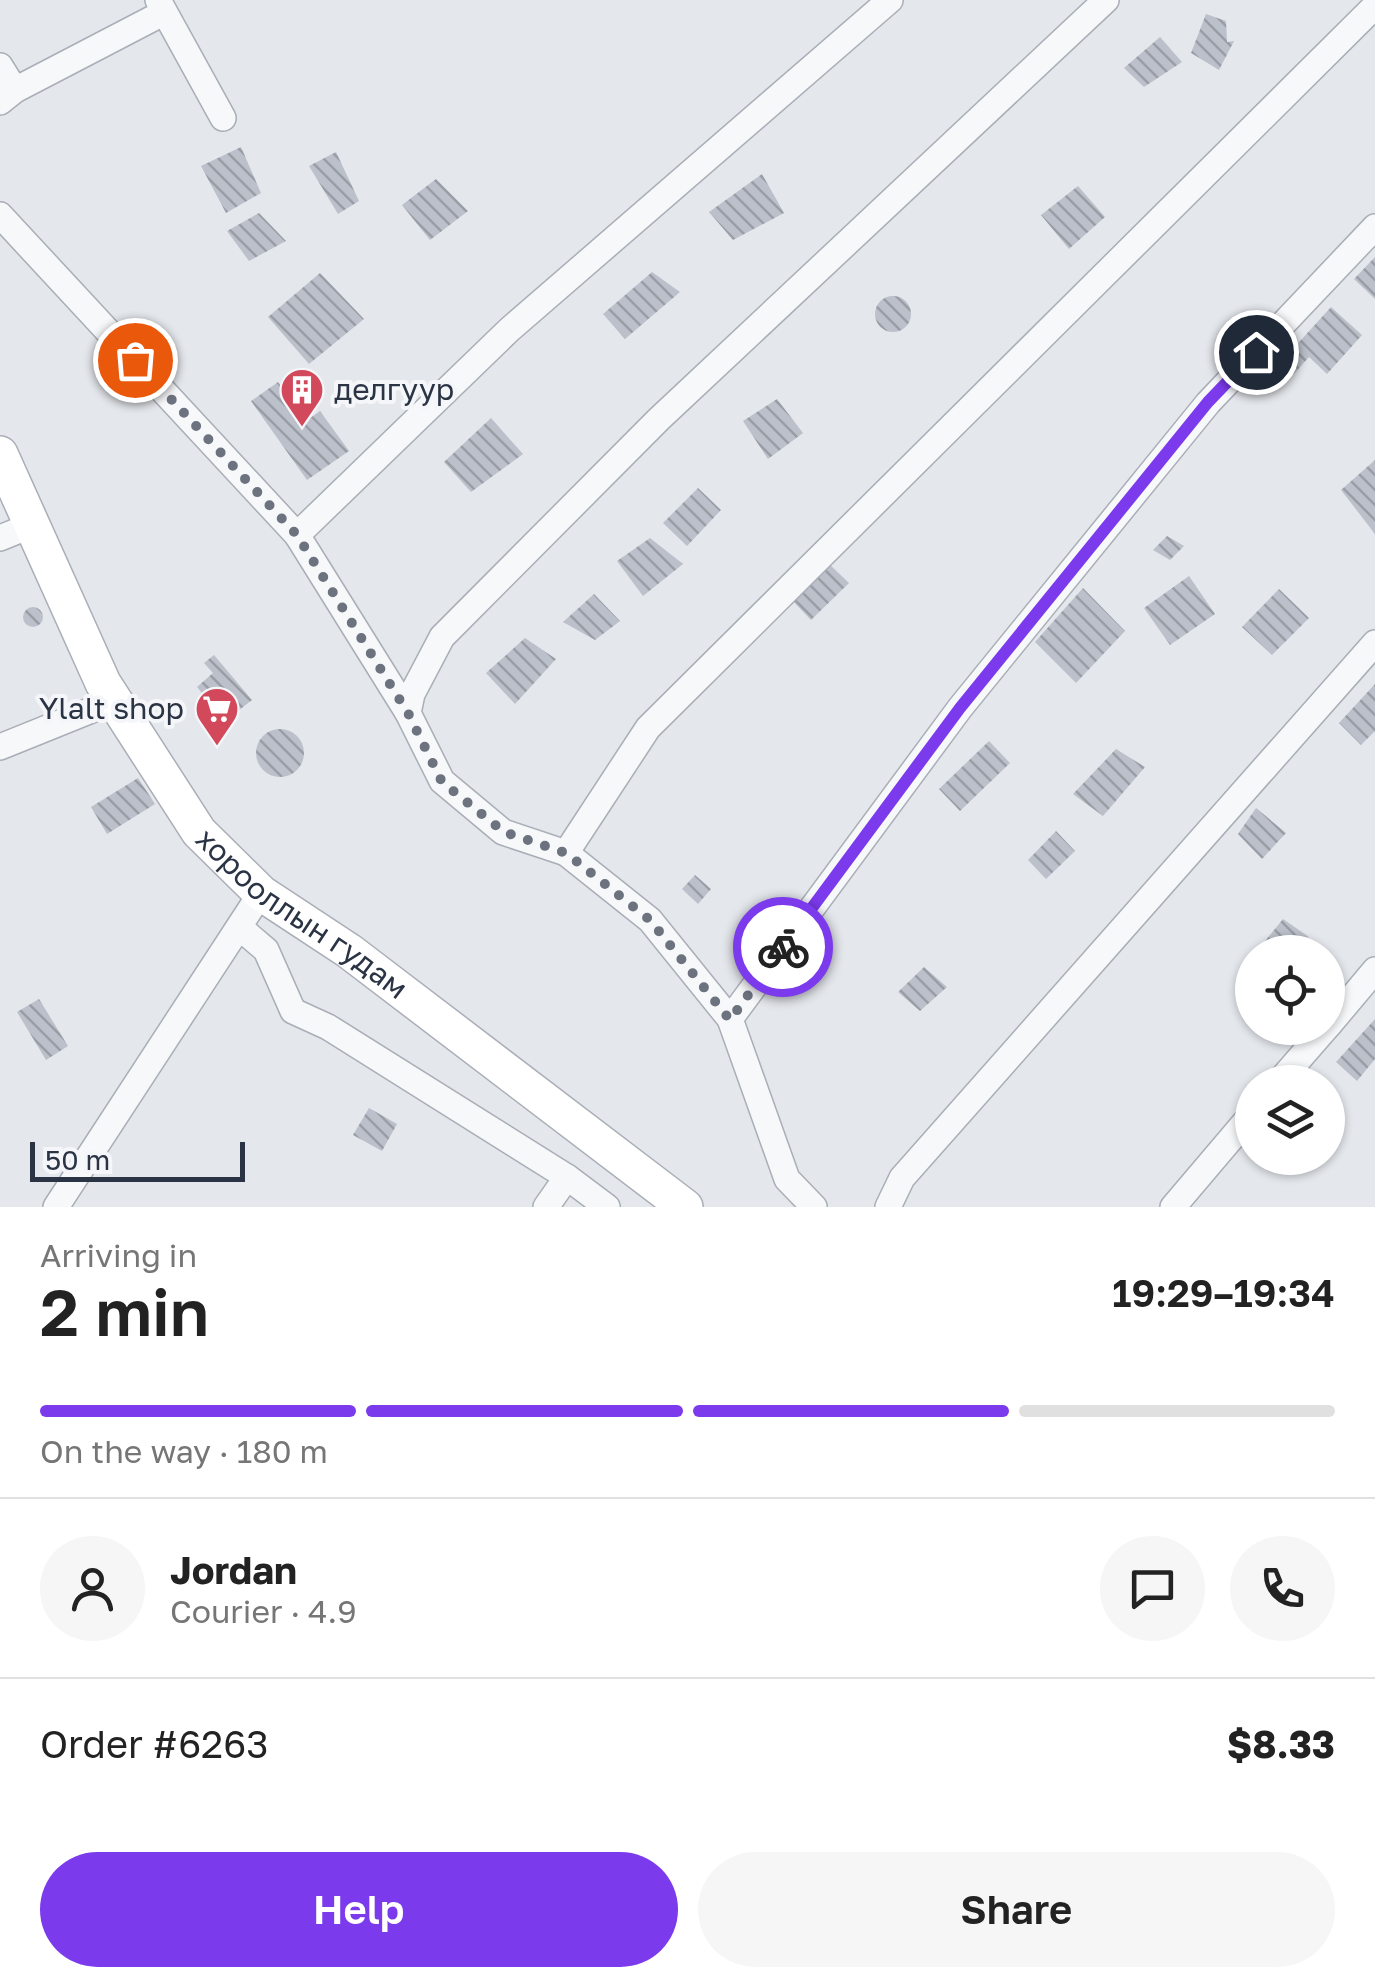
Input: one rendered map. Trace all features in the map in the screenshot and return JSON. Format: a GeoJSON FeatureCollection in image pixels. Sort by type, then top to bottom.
{"type":"FeatureCollection","features":[{"type":"Feature","properties":{"kind":"main road","name":"хорооллын гудам"},"geometry":{"type":"LineString","coordinates":[[0,454],[16,531],[114,701],[199,832],[260,893],[348,951],[685,1207]]}},
{"type":"Feature","properties":{"kind":"street"},"geometry":{"type":"LineString","coordinates":[[297,535],[510,330],[890,0]]}},
{"type":"Feature","properties":{"kind":"street"},"geometry":{"type":"LineString","coordinates":[[408,713],[412,694],[442,637],[659,419],[1106,0]]}},
{"type":"Feature","properties":{"kind":"street"},"geometry":{"type":"LineString","coordinates":[[0,66],[7,96],[160,6],[222,118]]}},
{"type":"Feature","properties":{"kind":"street"},"geometry":{"type":"LineString","coordinates":[[566,853],[648,728],[1375,6]]}},
{"type":"Feature","properties":{"kind":"street"},"geometry":{"type":"LineString","coordinates":[[0,215],[297,535],[408,713],[442,782],[504,832],[566,853],[650,920],[730,1020],[787,1179],[814,1207]]}},
{"type":"Feature","properties":{"kind":"street"},"geometry":{"type":"LineString","coordinates":[[730,1020],[960,708],[1208,402],[1375,227]]}},
{"type":"Feature","properties":{"kind":"street"},"geometry":{"type":"LineString","coordinates":[[888,1207],[902,1178],[1375,643]]}},
{"type":"Feature","properties":{"kind":"street"},"geometry":{"type":"LineString","coordinates":[[0,746],[114,701]]}},
{"type":"Feature","properties":{"kind":"street"},"geometry":{"type":"LineString","coordinates":[[56,1207],[260,893]]}},
{"type":"Feature","properties":{"kind":"street"},"geometry":{"type":"LineString","coordinates":[[238,927],[266,950],[292,1011],[328,1027],[568,1176],[607,1207]]}},
{"type":"Feature","properties":{"kind":"street"},"geometry":{"type":"LineString","coordinates":[[1345,1006],[1375,970]]}},
{"type":"Feature","properties":{"kind":"street"},"geometry":{"type":"LineString","coordinates":[[1294,1065],[1311,1045]]}},
{"type":"Feature","properties":{"kind":"street"},"geometry":{"type":"LineString","coordinates":[[1173,1207],[1235,1134]]}},
{"type":"Feature","properties":{"kind":"street"},"geometry":{"type":"LineString","coordinates":[[546,1207],[568,1176]]}},
{"type":"Feature","properties":{"kind":"building"},"geometry":{"type":"Polygon","coordinates":[[[1206,14],[1226,21],[1227,42],[1234,41],[1219,70],[1191,53],[1206,14]]]}},
{"type":"Feature","properties":{"kind":"building"},"geometry":{"type":"Polygon","coordinates":[[[1160,37],[1182,62],[1144,87],[1124,68],[1160,37]]]}},
{"type":"Feature","properties":{"kind":"building"},"geometry":{"type":"Polygon","coordinates":[[[241,147],[261,193],[226,213],[201,166],[241,147]]]}},
{"type":"Feature","properties":{"kind":"building"},"geometry":{"type":"Polygon","coordinates":[[[336,152],[359,201],[338,214],[309,166],[336,152]]]}},
{"type":"Feature","properties":{"kind":"building"},"geometry":{"type":"Polygon","coordinates":[[[762,174],[784,213],[733,240],[709,212],[762,174]]]}},
{"type":"Feature","properties":{"kind":"building"},"geometry":{"type":"Polygon","coordinates":[[[436,179],[468,211],[430,240],[402,205],[436,179]]]}},
{"type":"Feature","properties":{"kind":"building"},"geometry":{"type":"Polygon","coordinates":[[[1078,186],[1105,217],[1069,249],[1041,215],[1078,186]]]}},
{"type":"Feature","properties":{"kind":"building"},"geometry":{"type":"Polygon","coordinates":[[[259,213],[286,241],[249,261],[227,231],[259,213]]]}},
{"type":"Feature","properties":{"kind":"building"},"geometry":{"type":"Polygon","coordinates":[[[1375,257],[1375,299],[1354,279],[1375,257]]]}},
{"type":"Feature","properties":{"kind":"building"},"geometry":{"type":"Polygon","coordinates":[[[652,272],[680,292],[625,339],[603,314],[652,272]]]}},
{"type":"Feature","properties":{"kind":"building"},"geometry":{"type":"Polygon","coordinates":[[[320,273],[364,319],[309,364],[268,317],[320,273]]]}},
{"type":"Feature","properties":{"kind":"building"},"geometry":{"type":"Polygon","coordinates":[[[893,296],[906,301],[911,314],[906,327],[893,332],[880,327],[875,314],[880,301],[893,296]]]}},
{"type":"Feature","properties":{"kind":"building"},"geometry":{"type":"Polygon","coordinates":[[[1331,307],[1362,335],[1327,374],[1309,357],[1294,374],[1281,362],[1331,307]]]}},
{"type":"Feature","properties":{"kind":"building","name":"делгуур"},"geometry":{"type":"Polygon","coordinates":[[[278,382],[306,421],[320,411],[349,451],[307,480],[251,401],[278,382]]]}},
{"type":"Feature","properties":{"kind":"building"},"geometry":{"type":"Polygon","coordinates":[[[777,399],[803,433],[768,459],[743,421],[777,399]]]}},
{"type":"Feature","properties":{"kind":"building"},"geometry":{"type":"Polygon","coordinates":[[[491,418],[523,454],[471,492],[444,462],[491,418]]]}},
{"type":"Feature","properties":{"kind":"building"},"geometry":{"type":"Polygon","coordinates":[[[1375,460],[1375,534],[1341,490],[1375,460]]]}},
{"type":"Feature","properties":{"kind":"building"},"geometry":{"type":"Polygon","coordinates":[[[698,488],[721,510],[687,546],[663,523],[698,488]]]}},
{"type":"Feature","properties":{"kind":"building"},"geometry":{"type":"Polygon","coordinates":[[[1167,536],[1184,546],[1170,560],[1153,550],[1167,536]]]}},
{"type":"Feature","properties":{"kind":"building"},"geometry":{"type":"Polygon","coordinates":[[[650,538],[683,564],[643,596],[617,561],[650,538]]]}},
{"type":"Feature","properties":{"kind":"building"},"geometry":{"type":"Polygon","coordinates":[[[826,561],[849,583],[811,620],[789,597],[826,561]]]}},
{"type":"Feature","properties":{"kind":"building"},"geometry":{"type":"Polygon","coordinates":[[[1189,576],[1215,614],[1170,645],[1144,608],[1189,576]]]}},
{"type":"Feature","properties":{"kind":"building"},"geometry":{"type":"Polygon","coordinates":[[[1083,588],[1125,631],[1076,683],[1035,642],[1083,588]]]}},
{"type":"Feature","properties":{"kind":"building"},"geometry":{"type":"Polygon","coordinates":[[[1279,589],[1309,618],[1272,655],[1242,627],[1279,589]]]}},
{"type":"Feature","properties":{"kind":"building"},"geometry":{"type":"Polygon","coordinates":[[[594,594],[620,621],[595,640],[563,622],[594,594]]]}},
{"type":"Feature","properties":{"kind":"building"},"geometry":{"type":"Polygon","coordinates":[[[33,607],[43,617],[33,627],[23,617],[33,607]]]}},
{"type":"Feature","properties":{"kind":"building"},"geometry":{"type":"Polygon","coordinates":[[[525,638],[556,659],[515,704],[486,673],[525,638]]]}},
{"type":"Feature","properties":{"kind":"building"},"geometry":{"type":"Polygon","coordinates":[[[214,655],[252,700],[225,721],[197,687],[213,673],[204,663],[214,655]]]}},
{"type":"Feature","properties":{"kind":"building"},"geometry":{"type":"Polygon","coordinates":[[[1375,684],[1375,731],[1361,745],[1339,723],[1375,684]]]}},
{"type":"Feature","properties":{"kind":"building"},"geometry":{"type":"Polygon","coordinates":[[[280,729],[297,736],[304,753],[297,770],[280,777],[263,770],[256,753],[263,736],[280,729]]]}},
{"type":"Feature","properties":{"kind":"building"},"geometry":{"type":"Polygon","coordinates":[[[989,741],[1010,763],[960,811],[939,789],[989,741]]]}},
{"type":"Feature","properties":{"kind":"building"},"geometry":{"type":"Polygon","coordinates":[[[1116,749],[1145,767],[1103,816],[1073,794],[1116,749]]]}},
{"type":"Feature","properties":{"kind":"building"},"geometry":{"type":"Polygon","coordinates":[[[138,778],[155,804],[107,834],[91,807],[138,778]]]}},
{"type":"Feature","properties":{"kind":"building"},"geometry":{"type":"Polygon","coordinates":[[[1256,808],[1286,833],[1262,859],[1238,834],[1256,808]]]}},
{"type":"Feature","properties":{"kind":"building"},"geometry":{"type":"Polygon","coordinates":[[[1056,831],[1075,851],[1046,879],[1028,860],[1056,831]]]}},
{"type":"Feature","properties":{"kind":"building"},"geometry":{"type":"Polygon","coordinates":[[[695,875],[711,889],[698,904],[682,889],[695,875]]]}},
{"type":"Feature","properties":{"kind":"building"},"geometry":{"type":"Polygon","coordinates":[[[1283,919],[1306,935],[1270,935],[1283,919]]]}},
{"type":"Feature","properties":{"kind":"building"},"geometry":{"type":"Polygon","coordinates":[[[924,967],[947,987],[920,1011],[898,992],[924,967]]]}},
{"type":"Feature","properties":{"kind":"building"},"geometry":{"type":"Polygon","coordinates":[[[39,999],[68,1046],[46,1060],[17,1012],[39,999]]]}},
{"type":"Feature","properties":{"kind":"building"},"geometry":{"type":"Polygon","coordinates":[[[1375,1019],[1375,1059],[1357,1081],[1345,1070],[1345,1065],[1336,1062],[1375,1019]]]}},
{"type":"Feature","properties":{"kind":"building"},"geometry":{"type":"Polygon","coordinates":[[[369,1108],[397,1124],[382,1151],[353,1135],[369,1108]]]}},
{"type":"Feature","properties":{"kind":"way so far"},"geometry":{"type":"LineString","coordinates":[[135,360],[297,535],[408,713],[442,782],[504,832],[566,853],[650,920],[730,1020],[783,947]]}},
{"type":"Feature","properties":{"kind":"place","name":"делгуур"},"geometry":{"type":"Point","coordinates":[302,428]}},
{"type":"Feature","properties":{"kind":"place","name":"Ylalt shop"},"geometry":{"type":"Point","coordinates":[217,747]}},
{"type":"Feature","properties":{"kind":"route"},"geometry":{"type":"LineString","coordinates":[[783,947],[960,708],[1208,402],[1256,352]]}}]}
